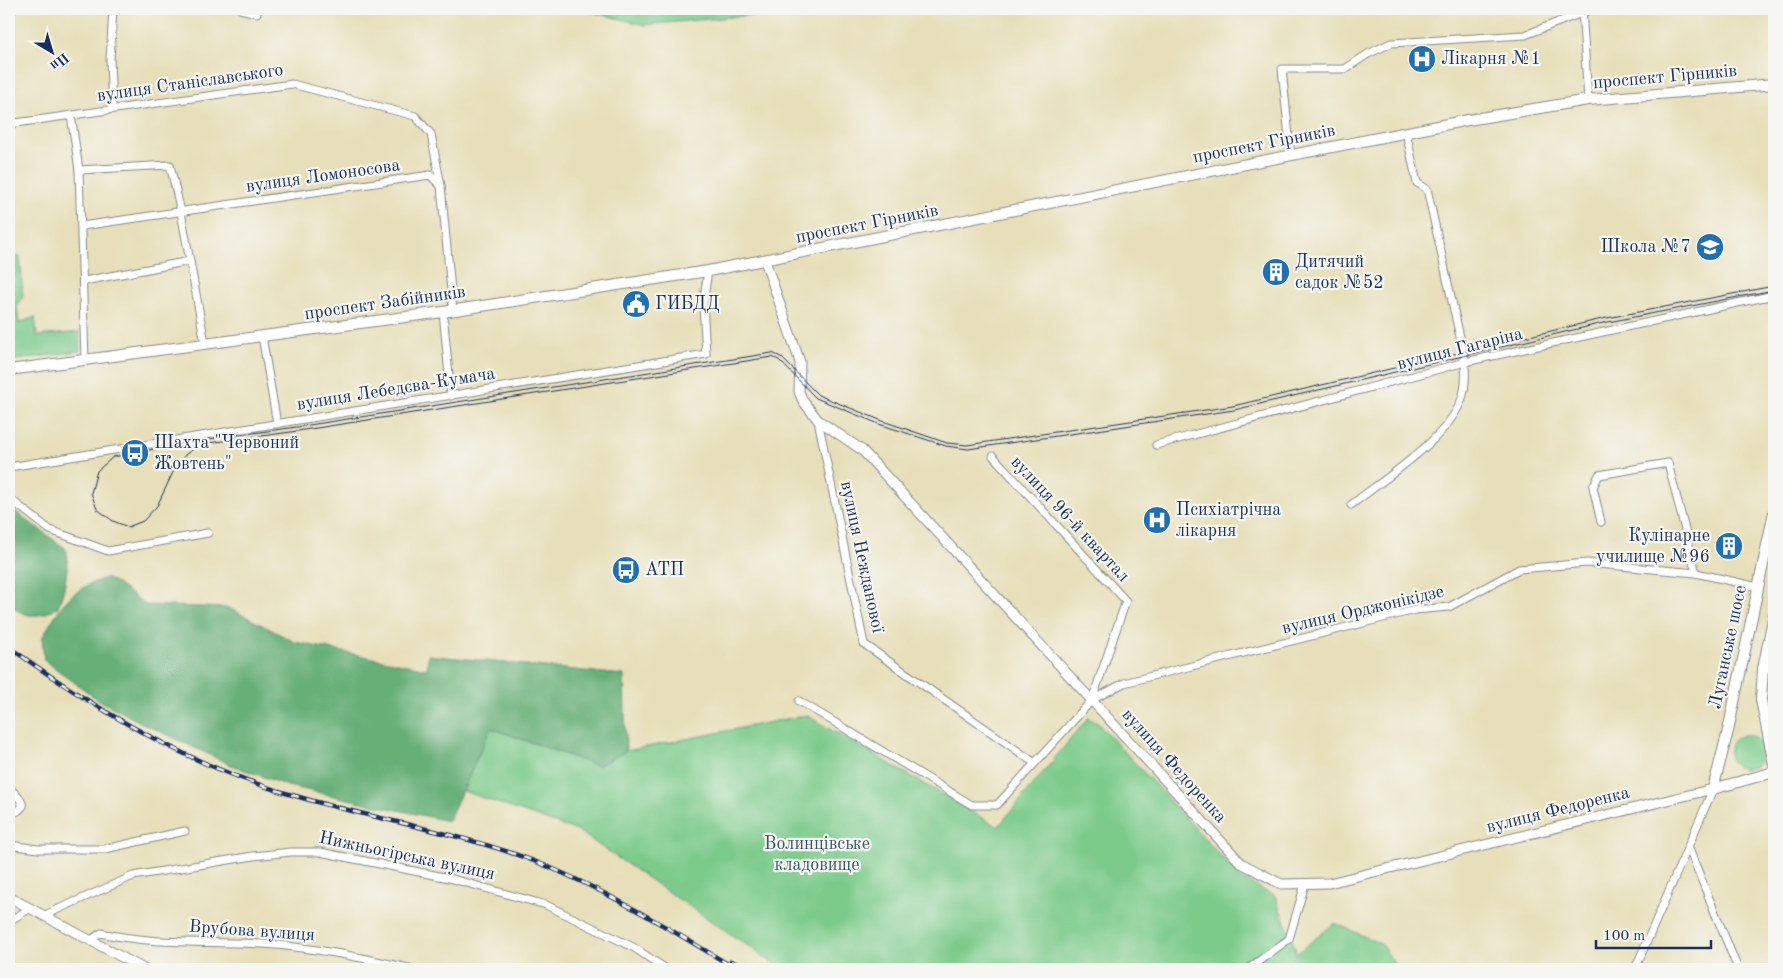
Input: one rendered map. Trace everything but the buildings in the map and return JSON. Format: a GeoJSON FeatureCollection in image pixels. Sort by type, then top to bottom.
{"type":"FeatureCollection","features":[{"type":"Feature","properties":{"kind":"main road","name":"проспект Гірників"},"geometry":{"type":"LineString","coordinates":[[765,261],[1406,132],[1588,100],[1774,84]]}},
{"type":"Feature","properties":{"kind":"main road","name":"проспект Забійників"},"geometry":{"type":"LineString","coordinates":[[9,370],[448,312],[765,261]]}},
{"type":"Feature","properties":{"kind":"main road","name":"Луганське шосе"},"geometry":{"type":"LineString","coordinates":[[1713,789],[1728,731],[1774,512]]}},
{"type":"Feature","properties":{"kind":"main road"},"geometry":{"type":"LineString","coordinates":[[1774,614],[1763,669],[1762,700],[1774,764]]}},
{"type":"Feature","properties":{"kind":"main road","name":"вулиця Федоренка"},"geometry":{"type":"LineString","coordinates":[[1713,789],[1774,772]]}},
{"type":"Feature","properties":{"kind":"street"},"geometry":{"type":"LineString","coordinates":[[112,109],[110,60],[113,9]]}},
{"type":"Feature","properties":{"kind":"street"},"geometry":{"type":"LineString","coordinates":[[240,9],[257,13]]}},
{"type":"Feature","properties":{"kind":"street"},"geometry":{"type":"LineString","coordinates":[[1291,156],[1282,69],[1345,69],[1368,54],[1391,43],[1525,35],[1582,11],[1592,9]]}},
{"type":"Feature","properties":{"kind":"street"},"geometry":{"type":"LineString","coordinates":[[1582,11],[1588,100]]}},
{"type":"Feature","properties":{"kind":"street","name":"вулиця Станіславського"},"geometry":{"type":"LineString","coordinates":[[9,124],[292,84],[415,116],[431,134],[441,186]]}},
{"type":"Feature","properties":{"kind":"street"},"geometry":{"type":"LineString","coordinates":[[71,115],[79,170],[85,360]]}},
{"type":"Feature","properties":{"kind":"street"},"geometry":{"type":"LineString","coordinates":[[1351,505],[1424,448],[1449,424],[1462,400],[1466,376],[1465,362],[1427,188],[1418,183],[1406,132]]}},
{"type":"Feature","properties":{"kind":"street"},"geometry":{"type":"LineString","coordinates":[[79,170],[170,165],[181,212],[205,343]]}},
{"type":"Feature","properties":{"kind":"street","name":"вулиця Ломоносова"},"geometry":{"type":"LineString","coordinates":[[82,226],[430,175],[441,186]]}},
{"type":"Feature","properties":{"kind":"street"},"geometry":{"type":"LineString","coordinates":[[441,186],[451,396]]}},
{"type":"Feature","properties":{"kind":"street"},"geometry":{"type":"LineString","coordinates":[[84,281],[190,260]]}},
{"type":"Feature","properties":{"kind":"street","name":"вулиця Федоренка"},"geometry":{"type":"LineString","coordinates":[[765,261],[800,362],[799,392],[810,413],[862,450],[1241,864],[1281,884],[1329,883],[1713,789]]}},
{"type":"Feature","properties":{"kind":"street","name":"вулиця Лебедєва-Кумача"},"geometry":{"type":"LineString","coordinates":[[9,467],[706,354],[703,304],[708,271]]}},
{"type":"Feature","properties":{"kind":"street","name":"вулиця Гагаріна"},"geometry":{"type":"LineString","coordinates":[[1156,445],[1465,362],[1774,295]]}},
{"type":"Feature","properties":{"kind":"street"},"geometry":{"type":"LineString","coordinates":[[262,336],[277,424]]}},
{"type":"Feature","properties":{"kind":"street","name":"вулиця Нежданової"},"geometry":{"type":"LineString","coordinates":[[818,420],[864,644],[1035,763]]}},
{"type":"Feature","properties":{"kind":"street","name":"вулиця 96-й квартал"},"geometry":{"type":"LineString","coordinates":[[993,456],[1126,601],[1092,700]]}},
{"type":"Feature","properties":{"kind":"street"},"geometry":{"type":"LineString","coordinates":[[1601,522],[1593,487],[1599,475],[1668,462],[1696,573]]}},
{"type":"Feature","properties":{"kind":"street"},"geometry":{"type":"LineString","coordinates":[[9,498],[50,530],[108,551],[208,533]]}},
{"type":"Feature","properties":{"kind":"street","name":"вулиця Орджонікідзе"},"geometry":{"type":"LineString","coordinates":[[1092,700],[1124,683],[1415,610],[1449,607],[1518,569],[1587,563],[1696,573],[1758,587]]}},
{"type":"Feature","properties":{"kind":"street"},"geometry":{"type":"LineString","coordinates":[[1763,669],[1774,667]]}},
{"type":"Feature","properties":{"kind":"street"},"geometry":{"type":"LineString","coordinates":[[799,701],[972,805],[997,805],[1092,700]]}},
{"type":"Feature","properties":{"kind":"street"},"geometry":{"type":"LineString","coordinates":[[9,787],[20,799],[23,806],[18,811],[9,815]]}},
{"type":"Feature","properties":{"kind":"street"},"geometry":{"type":"LineString","coordinates":[[1635,969],[1713,789]]}},
{"type":"Feature","properties":{"kind":"street"},"geometry":{"type":"LineString","coordinates":[[9,846],[38,849],[104,849],[185,831]]}},
{"type":"Feature","properties":{"kind":"street"},"geometry":{"type":"LineString","coordinates":[[1688,849],[1738,969]]}},
{"type":"Feature","properties":{"kind":"street","name":"Нижньогірська вулиця"},"geometry":{"type":"LineString","coordinates":[[45,915],[133,876],[253,856],[291,852],[320,852],[449,878],[546,904],[633,947],[666,969]]}},
{"type":"Feature","properties":{"kind":"street"},"geometry":{"type":"LineString","coordinates":[[1248,969],[1289,938],[1305,884]]}},
{"type":"Feature","properties":{"kind":"street"},"geometry":{"type":"LineString","coordinates":[[9,897],[144,969]]}},
{"type":"Feature","properties":{"kind":"street"},"geometry":{"type":"LineString","coordinates":[[9,922],[31,908]]}},
{"type":"Feature","properties":{"kind":"street","name":"Врубова вулиця"},"geometry":{"type":"LineString","coordinates":[[91,940],[101,933],[146,940],[264,944],[316,950],[413,969]]}},
{"type":"Feature","properties":{"kind":"green space"},"geometry":{"type":"Polygon","coordinates":[[[580,9],[818,9],[645,25],[580,9]]]}},
{"type":"Feature","properties":{"kind":"green space"},"geometry":{"type":"Polygon","coordinates":[[[20,256],[23,297],[17,307],[19,323],[35,317],[37,336],[79,332],[80,351],[9,361],[9,258],[20,256]]]}},
{"type":"Feature","properties":{"kind":"green space"},"geometry":{"type":"Polygon","coordinates":[[[9,507],[65,548],[67,569],[60,601],[58,607],[45,614],[26,614],[9,604],[9,507]]]}},
{"type":"Feature","properties":{"kind":"green space"},"geometry":{"type":"Polygon","coordinates":[[[105,578],[113,581],[146,605],[229,608],[295,642],[427,669],[428,655],[624,675],[626,751],[598,766],[491,728],[448,821],[288,786],[231,765],[142,723],[97,699],[44,660],[42,638],[61,608],[67,600],[82,588],[105,578]]]}},
{"type":"Feature","properties":{"kind":"green space","name":"Волинцівське кладовище"},"geometry":{"type":"Polygon","coordinates":[[[806,715],[998,827],[1088,718],[1098,723],[1242,879],[1275,896],[1297,953],[1335,923],[1381,944],[1398,969],[782,969],[578,831],[463,791],[490,728],[598,766],[626,751],[806,715]]]}},
{"type":"Feature","properties":{"kind":"green space"},"geometry":{"type":"Polygon","coordinates":[[[1746,735],[1753,736],[1758,740],[1762,745],[1762,759],[1758,764],[1753,768],[1746,769],[1739,768],[1734,764],[1730,759],[1729,752],[1730,745],[1734,740],[1739,736],[1746,735]]]}},
{"type":"Feature","properties":{"kind":"tram line"},"geometry":{"type":"LineString","coordinates":[[1774,286],[1602,319],[1233,406],[967,445],[947,443],[880,420],[818,395],[781,357],[772,353],[290,428],[201,440],[113,457],[97,471],[91,493],[97,509],[113,521],[128,527],[143,521],[157,506],[176,466],[186,454],[201,444],[291,432],[772,357],[779,360],[816,398],[879,424],[946,446],[968,449],[1234,410],[1603,323],[1774,290]]}},
{"type":"Feature","properties":{"kind":"railway"},"geometry":{"type":"LineString","coordinates":[[9,647],[108,713],[178,751],[214,767],[251,782],[289,794],[438,832],[526,858],[606,894],[736,969]]}},
{"type":"Feature","properties":{"kind":"railway"},"geometry":{"type":"LineString","coordinates":[[731,961],[747,969]]}},
{"type":"Feature","properties":{"kind":"place","name":"Лікарня №1"},"geometry":{"type":"Point","coordinates":[1422,59]}},
{"type":"Feature","properties":{"kind":"place","name":"Школа №7"},"geometry":{"type":"Point","coordinates":[1710,247]}},
{"type":"Feature","properties":{"kind":"place","name":"Дитячий садок №52"},"geometry":{"type":"Point","coordinates":[1276,272]}},
{"type":"Feature","properties":{"kind":"place","name":"ГИБДД"},"geometry":{"type":"Point","coordinates":[636,304]}},
{"type":"Feature","properties":{"kind":"place","name":"Шахта \"Червоний Жовтень\""},"geometry":{"type":"Point","coordinates":[135,453]}},
{"type":"Feature","properties":{"kind":"place","name":"Психіатрічна лікарня"},"geometry":{"type":"Point","coordinates":[1157,520]}},
{"type":"Feature","properties":{"kind":"place","name":"Кулінарне училище №96"},"geometry":{"type":"Point","coordinates":[1729,546]}},
{"type":"Feature","properties":{"kind":"place","name":"АТП"},"geometry":{"type":"Point","coordinates":[626,570]}}]}
